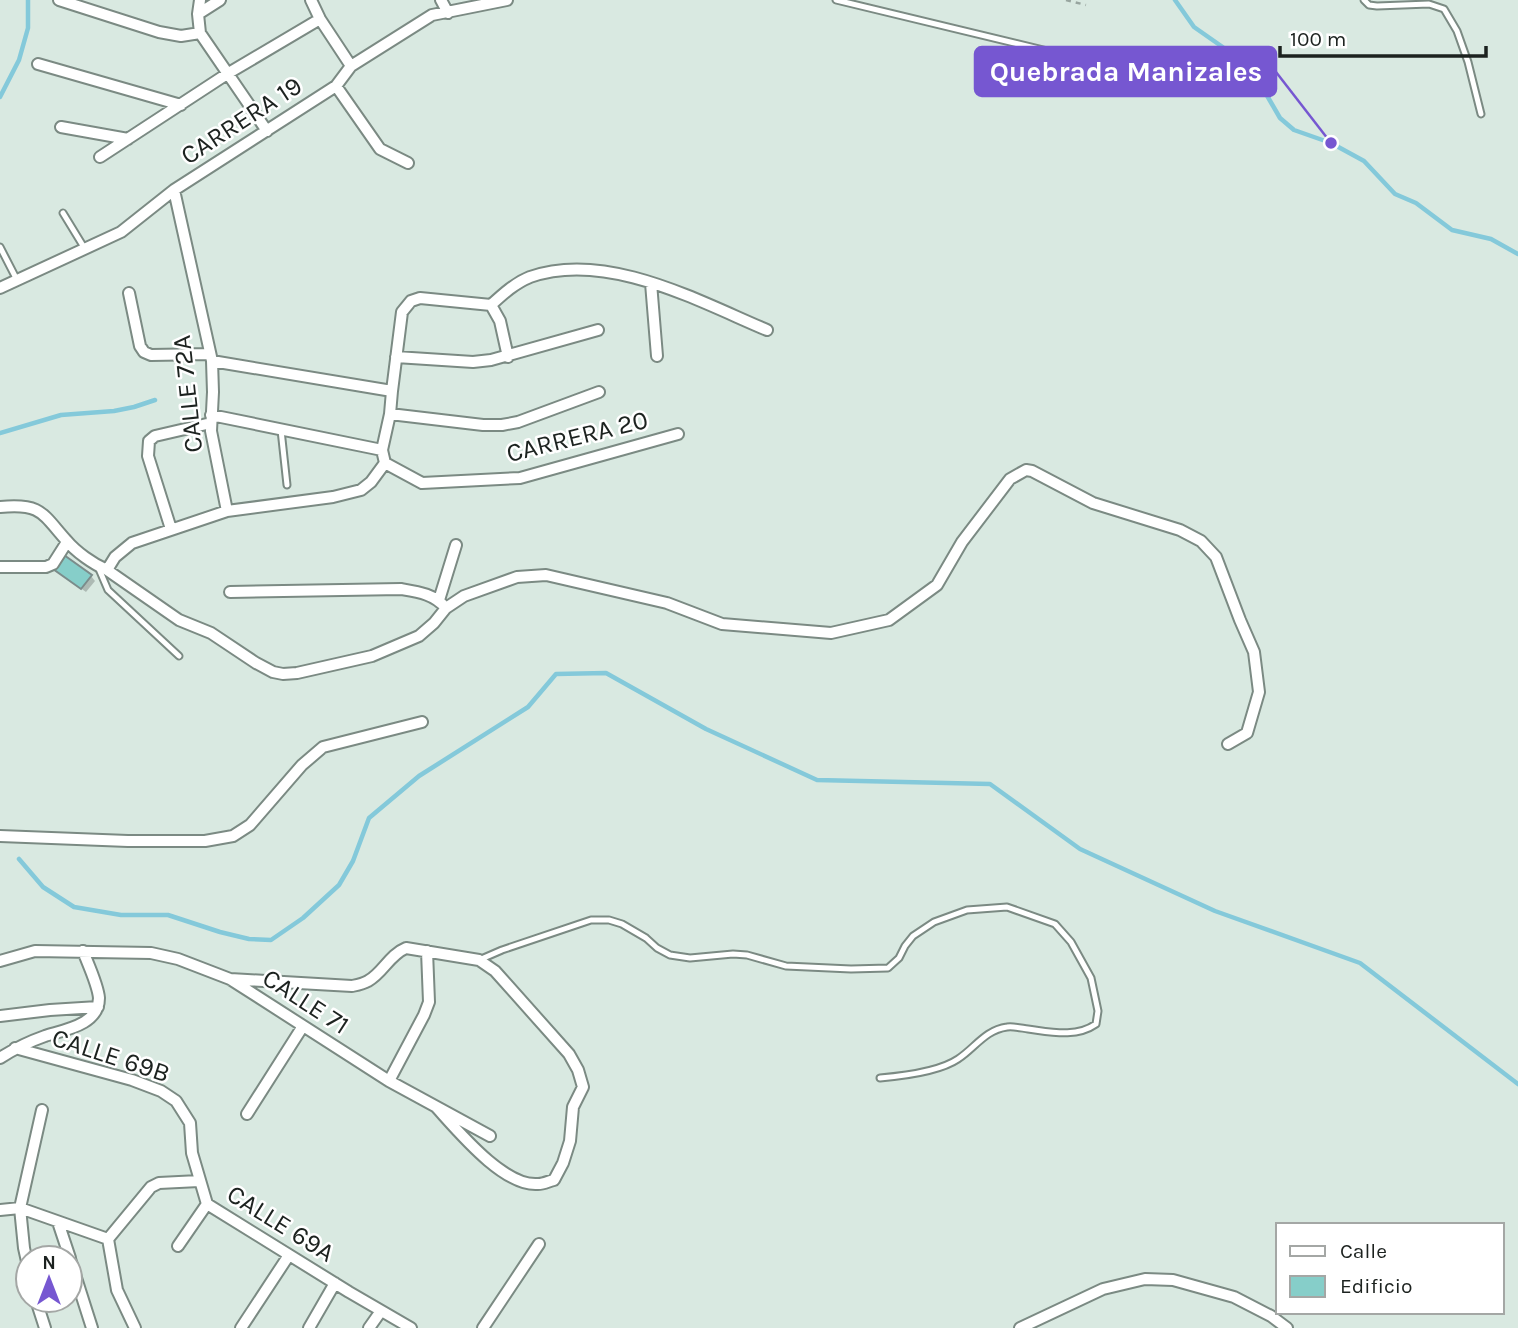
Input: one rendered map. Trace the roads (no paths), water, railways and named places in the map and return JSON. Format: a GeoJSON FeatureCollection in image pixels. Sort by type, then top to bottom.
{"type":"FeatureCollection","features":[{"type":"Feature","properties":{"kind":"street"},"geometry":{"type":"LineString","coordinates":[[60,0],[159,32],[181,36],[201,33]]}},
{"type":"Feature","properties":{"kind":"street"},"geometry":{"type":"LineString","coordinates":[[200,0],[198,13],[201,33],[267,131]]}},
{"type":"Feature","properties":{"kind":"street"},"geometry":{"type":"LineString","coordinates":[[198,13],[220,0]]}},
{"type":"Feature","properties":{"kind":"street"},"geometry":{"type":"LineString","coordinates":[[310,0],[351,66]]}},
{"type":"Feature","properties":{"kind":"street"},"geometry":{"type":"LineString","coordinates":[[441,0],[448,13]]}},
{"type":"Feature","properties":{"kind":"street","name":"CARRERA 19"},"geometry":{"type":"LineString","coordinates":[[0,288],[121,232],[174,190],[336,86],[351,66],[432,15],[507,0]]}},
{"type":"Feature","properties":{"kind":"street"},"geometry":{"type":"LineString","coordinates":[[100,157],[227,74],[320,19]]}},
{"type":"Feature","properties":{"kind":"street"},"geometry":{"type":"LineString","coordinates":[[38,64],[181,104]]}},
{"type":"Feature","properties":{"kind":"street"},"geometry":{"type":"LineString","coordinates":[[336,86],[380,149],[408,163]]}},
{"type":"Feature","properties":{"kind":"street"},"geometry":{"type":"LineString","coordinates":[[61,127],[128,139]]}},
{"type":"Feature","properties":{"kind":"street","name":"CALLE 72A"},"geometry":{"type":"LineString","coordinates":[[174,190],[211,358],[211,431],[227,511]]}},
{"type":"Feature","properties":{"kind":"street"},"geometry":{"type":"LineString","coordinates":[[102,568],[132,543],[227,511],[333,497],[361,490],[372,482],[385,463],[382,450],[390,414],[402,312],[411,301],[420,298],[491,305],[513,285],[531,277],[564,269],[592,269],[651,282],[767,330]]}},
{"type":"Feature","properties":{"kind":"street"},"geometry":{"type":"LineString","coordinates":[[651,282],[657,356]]}},
{"type":"Feature","properties":{"kind":"street"},"geometry":{"type":"LineString","coordinates":[[129,293],[139,346],[151,355],[211,358],[392,391]]}},
{"type":"Feature","properties":{"kind":"street"},"geometry":{"type":"LineString","coordinates":[[491,305],[500,321],[508,357]]}},
{"type":"Feature","properties":{"kind":"street"},"geometry":{"type":"LineString","coordinates":[[396,357],[473,362],[491,360],[598,330]]}},
{"type":"Feature","properties":{"kind":"street"},"geometry":{"type":"LineString","coordinates":[[390,414],[502,425],[518,422],[599,391]]}},
{"type":"Feature","properties":{"kind":"street"},"geometry":{"type":"LineString","coordinates":[[171,529],[148,456],[149,441],[155,436],[211,419],[382,450]]}},
{"type":"Feature","properties":{"kind":"street","name":"CARRERA 20"},"geometry":{"type":"LineString","coordinates":[[385,463],[422,483],[520,478],[678,434]]}},
{"type":"Feature","properties":{"kind":"street"},"geometry":{"type":"LineString","coordinates":[[230,592],[401,589],[415,591],[442,604],[508,580],[546,575],[667,603],[722,624],[831,634],[890,620],[937,585],[962,541],[1010,479],[1026,470],[1093,503],[1180,530],[1201,541],[1216,557],[1255,652],[1259,692],[1247,733],[1228,744]]}},
{"type":"Feature","properties":{"kind":"street"},"geometry":{"type":"LineString","coordinates":[[0,507],[28,507],[42,512],[67,542],[178,620],[211,634],[273,672],[283,674],[372,656],[419,635],[434,623],[442,604],[456,545]]}},
{"type":"Feature","properties":{"kind":"street"},"geometry":{"type":"LineString","coordinates":[[0,567],[46,567],[53,564],[67,542]]}},
{"type":"Feature","properties":{"kind":"street"},"geometry":{"type":"LineString","coordinates":[[0,836],[128,841],[205,841],[233,836],[250,825],[302,765],[323,747],[422,722]]}},
{"type":"Feature","properties":{"kind":"street"},"geometry":{"type":"LineString","coordinates":[[230,979],[352,986],[367,982],[397,952],[406,948],[479,960],[495,971],[515,993],[569,1054],[578,1070],[583,1087],[573,1107],[570,1141],[563,1163],[554,1180],[528,1184],[486,1159],[467,1142],[438,1108]]}},
{"type":"Feature","properties":{"kind":"street","name":"CALLE 71"},"geometry":{"type":"LineString","coordinates":[[0,961],[35,951],[151,953],[178,959],[230,979],[389,1081],[490,1136]]}},
{"type":"Feature","properties":{"kind":"street"},"geometry":{"type":"LineString","coordinates":[[0,1058],[15,1048],[45,1036],[75,1028],[93,1016],[98,1007],[99,995],[83,951]]}},
{"type":"Feature","properties":{"kind":"street"},"geometry":{"type":"LineString","coordinates":[[389,1081],[429,1002],[427,951]]}},
{"type":"Feature","properties":{"kind":"street"},"geometry":{"type":"LineString","coordinates":[[0,1016],[98,1007]]}},
{"type":"Feature","properties":{"kind":"street"},"geometry":{"type":"LineString","coordinates":[[247,1114],[303,1026]]}},
{"type":"Feature","properties":{"kind":"street","name":"CALLE 69B"},"geometry":{"type":"LineString","coordinates":[[15,1048],[132,1080],[161,1091],[176,1101],[185,1114]]}},
{"type":"Feature","properties":{"kind":"street"},"geometry":{"type":"LineString","coordinates":[[24,1244],[20,1208],[42,1111]]}},
{"type":"Feature","properties":{"kind":"street","name":"CALLE 69A"},"geometry":{"type":"LineString","coordinates":[[185,1114],[190,1123],[192,1153],[207,1204],[411,1328]]}},
{"type":"Feature","properties":{"kind":"street"},"geometry":{"type":"LineString","coordinates":[[135,1328],[117,1290],[108,1239],[151,1187],[159,1183],[199,1181]]}},
{"type":"Feature","properties":{"kind":"street"},"geometry":{"type":"LineString","coordinates":[[178,1246],[207,1204]]}},
{"type":"Feature","properties":{"kind":"street"},"geometry":{"type":"LineString","coordinates":[[0,1210],[20,1208],[108,1239]]}},
{"type":"Feature","properties":{"kind":"street"},"geometry":{"type":"LineString","coordinates":[[58,1222],[65,1244]]}},
{"type":"Feature","properties":{"kind":"street"},"geometry":{"type":"LineString","coordinates":[[483,1328],[540,1244]]}},
{"type":"Feature","properties":{"kind":"street"},"geometry":{"type":"LineString","coordinates":[[241,1328],[289,1255]]}},
{"type":"Feature","properties":{"kind":"street"},"geometry":{"type":"LineString","coordinates":[[1020,1328],[1103,1289],[1145,1279],[1173,1280],[1234,1297],[1271,1316],[1287,1328]]}},
{"type":"Feature","properties":{"kind":"street"},"geometry":{"type":"LineString","coordinates":[[309,1328],[335,1283]]}},
{"type":"Feature","properties":{"kind":"street"},"geometry":{"type":"LineString","coordinates":[[84,1303],[92,1328]]}},
{"type":"Feature","properties":{"kind":"street"},"geometry":{"type":"LineString","coordinates":[[369,1328],[381,1311]]}},
{"type":"Feature","properties":{"kind":"lane"},"geometry":{"type":"LineString","coordinates":[[836,0],[1093,62]]}},
{"type":"Feature","properties":{"kind":"lane"},"geometry":{"type":"LineString","coordinates":[[869,7],[871,0]]}},
{"type":"Feature","properties":{"kind":"lane"},"geometry":{"type":"LineString","coordinates":[[1364,0],[1369,5],[1377,6],[1429,4],[1444,9],[1457,31],[1468,62],[1481,114]]}},
{"type":"Feature","properties":{"kind":"lane"},"geometry":{"type":"LineString","coordinates":[[63,213],[85,249]]}},
{"type":"Feature","properties":{"kind":"lane"},"geometry":{"type":"LineString","coordinates":[[0,247],[17,280]]}},
{"type":"Feature","properties":{"kind":"lane"},"geometry":{"type":"LineString","coordinates":[[281,430],[287,485]]}},
{"type":"Feature","properties":{"kind":"lane"},"geometry":{"type":"LineString","coordinates":[[102,568],[108,590],[180,656]]}},
{"type":"Feature","properties":{"kind":"lane"},"geometry":{"type":"LineString","coordinates":[[479,960],[591,919],[622,924],[670,955],[690,958],[733,954],[786,966],[888,968],[899,958],[914,936],[933,922],[967,910],[994,907],[1007,907],[1055,924],[1071,942],[1091,978],[1098,1011],[1096,1024],[1087,1030],[1066,1033],[1009,1026],[981,1038],[957,1061],[900,1077],[880,1078]]}},
{"type":"Feature","properties":{"kind":"waterway"},"geometry":{"type":"LineString","coordinates":[[0,97],[19,60],[28,28],[28,0]]}},
{"type":"Feature","properties":{"kind":"waterway"},"geometry":{"type":"LineString","coordinates":[[1175,0],[1194,27],[1224,48],[1258,80],[1280,118],[1294,130],[1331,143],[1364,161],[1395,194],[1416,203],[1452,230],[1491,239],[1518,254]]}},
{"type":"Feature","properties":{"kind":"waterway"},"geometry":{"type":"LineString","coordinates":[[0,433],[61,415],[114,411],[155,400]]}},
{"type":"Feature","properties":{"kind":"waterway"},"geometry":{"type":"LineString","coordinates":[[19,859],[43,887],[74,907],[121,915],[168,915],[220,932],[249,939],[271,940],[303,918],[339,885],[353,861],[369,818],[419,776],[528,707],[556,674],[606,673],[706,729],[817,780],[990,784],[1080,849],[1215,911],[1360,963],[1518,1084]]}},
{"type":"Feature","properties":{"kind":"place","name":"Quebrada Manizales"},"geometry":{"type":"Point","coordinates":[1331,143]}}]}
